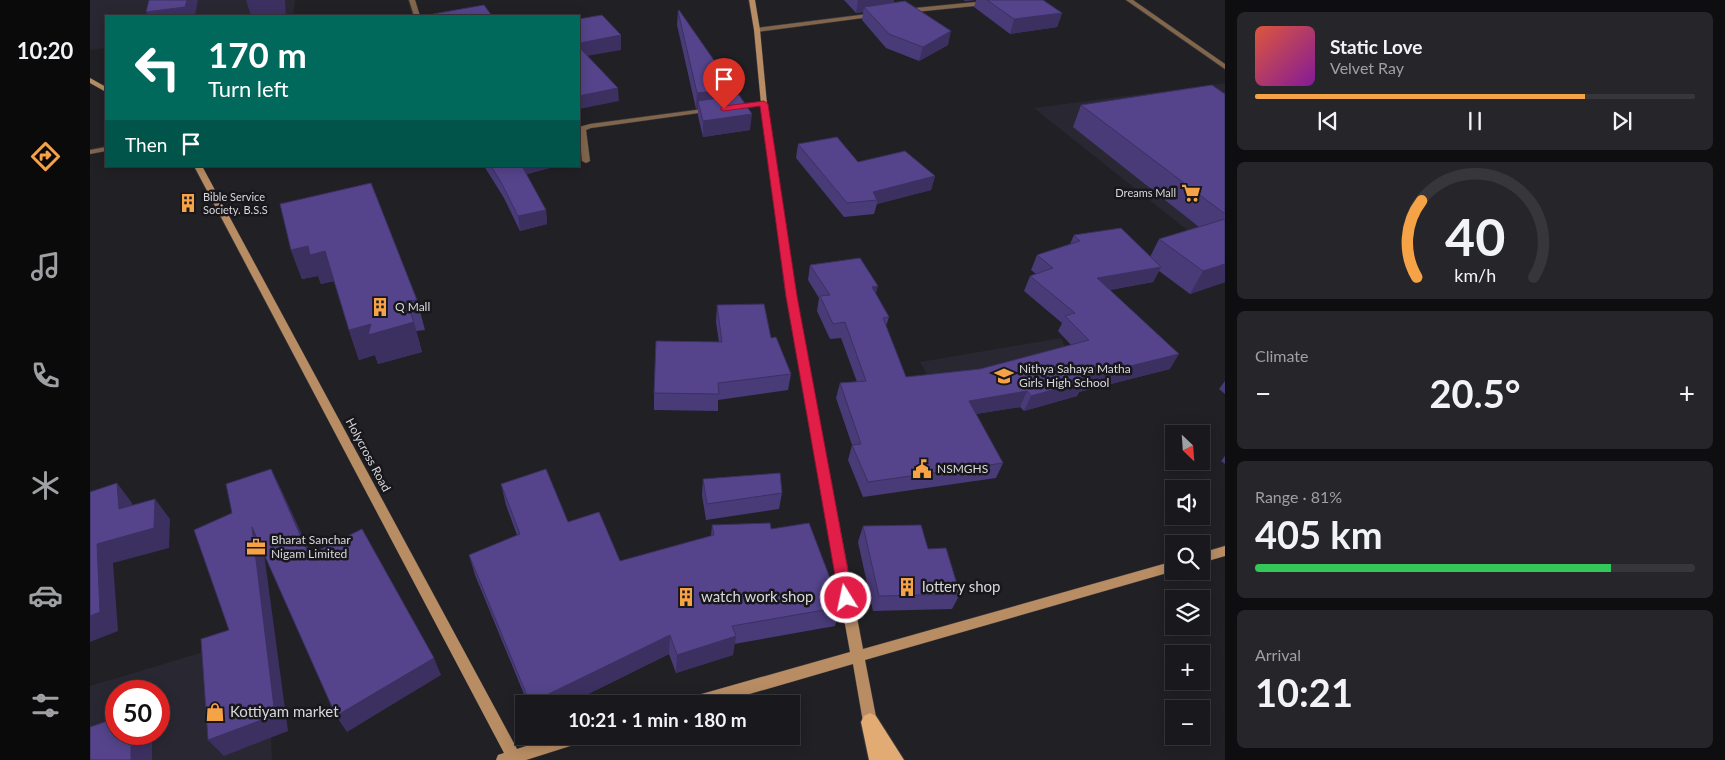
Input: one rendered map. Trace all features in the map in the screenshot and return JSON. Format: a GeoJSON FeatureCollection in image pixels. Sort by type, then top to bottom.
{"type":"FeatureCollection","features":[{"type":"Feature","properties":{"kind":"main road"},"geometry":{"type":"LineString","coordinates":[[752,0],[757,30],[764,104],[791,296],[878,760]]}},
{"type":"Feature","properties":{"kind":"main road"},"geometry":{"type":"LineString","coordinates":[[90,80],[105,89]]}},
{"type":"Feature","properties":{"kind":"main road","name":"Holycross Road"},"geometry":{"type":"LineString","coordinates":[[199,167],[508,758]]}},
{"type":"Feature","properties":{"kind":"main road"},"geometry":{"type":"LineString","coordinates":[[1210,555],[1225,551]]}},
{"type":"Feature","properties":{"kind":"main road"},"geometry":{"type":"LineString","coordinates":[[722,695],[1165,569]]}},
{"type":"Feature","properties":{"kind":"main road"},"geometry":{"type":"LineString","coordinates":[[870,722],[895,760]]}},
{"type":"Feature","properties":{"kind":"main road"},"geometry":{"type":"LineString","coordinates":[[508,758],[551,745]]}},
{"type":"Feature","properties":{"kind":"street"},"geometry":{"type":"LineString","coordinates":[[412,0],[417,15]]}},
{"type":"Feature","properties":{"kind":"street"},"geometry":{"type":"LineString","coordinates":[[895,12],[1014,0]]}},
{"type":"Feature","properties":{"kind":"street"},"geometry":{"type":"LineString","coordinates":[[1128,0],[1225,67]]}},
{"type":"Feature","properties":{"kind":"street"},"geometry":{"type":"LineString","coordinates":[[757,30],[886,14]]}},
{"type":"Feature","properties":{"kind":"street"},"geometry":{"type":"LineString","coordinates":[[586,161],[582,129],[590,126],[764,104]]}},
{"type":"Feature","properties":{"kind":"street"},"geometry":{"type":"LineString","coordinates":[[90,152],[105,149]]}},
{"type":"Feature","properties":{"kind":"shaded area"},"geometry":{"type":"Polygon","coordinates":[[[90,0],[295,0],[293,15],[105,15],[105,48],[90,50],[90,0]]]}},
{"type":"Feature","properties":{"kind":"shaded area","name":"Dreams Mall"},"geometry":{"type":"Polygon","coordinates":[[[1225,83],[1225,260],[1034,108],[1225,83]]]}},
{"type":"Feature","properties":{"kind":"shaded area","name":"Nithya Sahaya Matha Girls High School"},"geometry":{"type":"Polygon","coordinates":[[[1061,338],[1086,389],[950,414],[920,362],[1061,338]]]}},
{"type":"Feature","properties":{"kind":"shaded area","name":"Kottiyam market"},"geometry":{"type":"Polygon","coordinates":[[[267,633],[272,760],[90,760],[90,686],[105,682],[105,745],[170,745],[170,680],[110,680],[267,633]]]}},
{"type":"Feature","properties":{"kind":"building"},"geometry":{"type":"Polygon","coordinates":[[[149,0],[187,0],[185,7],[146,12],[149,0]]]}},
{"type":"Feature","properties":{"kind":"building"},"geometry":{"type":"Polygon","coordinates":[[[987,0],[1043,0],[1062,13],[1014,19],[987,0]]]}},
{"type":"Feature","properties":{"kind":"building"},"geometry":{"type":"Polygon","coordinates":[[[905,1],[951,31],[923,47],[889,34],[864,7],[905,1]]]}},
{"type":"Feature","properties":{"kind":"building"},"geometry":{"type":"Polygon","coordinates":[[[484,5],[491,15],[434,15],[484,5]]]}},
{"type":"Feature","properties":{"kind":"building"},"geometry":{"type":"Polygon","coordinates":[[[679,10],[734,89],[697,93],[679,10]]]}},
{"type":"Feature","properties":{"kind":"building"},"geometry":{"type":"Polygon","coordinates":[[[602,15],[621,35],[580,43],[580,19],[602,15]]]}},
{"type":"Feature","properties":{"kind":"building"},"geometry":{"type":"Polygon","coordinates":[[[580,48],[618,88],[580,96],[580,48]]]}},
{"type":"Feature","properties":{"kind":"building","name":"Dreams Mall"},"geometry":{"type":"Polygon","coordinates":[[[1212,85],[1225,94],[1225,214],[1081,105],[1212,85]]]}},
{"type":"Feature","properties":{"kind":"building"},"geometry":{"type":"Polygon","coordinates":[[[739,95],[752,114],[703,121],[698,101],[739,95]]]}},
{"type":"Feature","properties":{"kind":"building"},"geometry":{"type":"Polygon","coordinates":[[[837,137],[858,162],[905,151],[935,176],[873,192],[877,200],[847,203],[798,144],[837,137]]]}},
{"type":"Feature","properties":{"kind":"building"},"geometry":{"type":"Polygon","coordinates":[[[492,167],[523,167],[546,210],[518,216],[492,167]]]}},
{"type":"Feature","properties":{"kind":"building","name":"Q Mall"},"geometry":{"type":"Polygon","coordinates":[[[371,183],[417,300],[406,301],[414,322],[368,335],[371,324],[349,330],[325,251],[310,255],[308,246],[291,250],[280,204],[371,183]]]}},
{"type":"Feature","properties":{"kind":"building"},"geometry":{"type":"Polygon","coordinates":[[[1225,219],[1225,264],[1203,271],[1159,239],[1225,219]]]}},
{"type":"Feature","properties":{"kind":"building"},"geometry":{"type":"Polygon","coordinates":[[[1121,228],[1161,267],[1097,278],[1179,354],[1082,378],[1085,381],[1031,396],[1027,391],[969,401],[1003,463],[868,482],[852,445],[861,444],[840,383],[866,381],[845,322],[833,324],[820,296],[830,295],[810,265],[860,258],[878,286],[872,287],[889,317],[883,318],[906,377],[980,369],[1089,340],[1065,316],[1075,313],[1030,276],[1053,268],[1037,255],[1080,241],[1074,235],[1121,228]]]}},
{"type":"Feature","properties":{"kind":"building"},"geometry":{"type":"Polygon","coordinates":[[[764,304],[771,338],[776,337],[791,374],[718,383],[719,394],[654,393],[656,341],[722,342],[717,305],[764,304]]]}},
{"type":"Feature","properties":{"kind":"building"},"geometry":{"type":"Polygon","coordinates":[[[271,469],[309,555],[362,529],[434,658],[336,716],[252,527],[275,715],[208,740],[201,639],[229,630],[194,530],[232,513],[226,484],[271,469]]]}},
{"type":"Feature","properties":{"kind":"building"},"geometry":{"type":"Polygon","coordinates":[[[546,469],[568,522],[599,512],[620,561],[714,535],[712,525],[770,523],[771,529],[809,523],[841,607],[732,626],[736,636],[677,655],[670,635],[546,695],[527,695],[469,555],[520,534],[501,484],[546,469]]]}},
{"type":"Feature","properties":{"kind":"building"},"geometry":{"type":"Polygon","coordinates":[[[780,473],[782,493],[707,504],[703,479],[780,473]]]}},
{"type":"Feature","properties":{"kind":"building"},"geometry":{"type":"Polygon","coordinates":[[[117,483],[119,509],[155,499],[154,528],[97,544],[100,612],[90,616],[90,492],[117,483]]]}},
{"type":"Feature","properties":{"kind":"building","name":"lottery shop"},"geometry":{"type":"Polygon","coordinates":[[[921,525],[928,549],[946,548],[960,594],[879,596],[863,526],[921,525]]]}},
{"type":"Feature","properties":{"kind":"building"},"geometry":{"type":"Polygon","coordinates":[[[105,722],[105,745],[131,745],[131,760],[90,760],[90,727],[105,722]]]}},
{"type":"Feature","properties":{"kind":"place","name":"Dreams Mall"},"geometry":{"type":"Point","coordinates":[1191,193]}},
{"type":"Feature","properties":{"kind":"place","name":"Bible Service Society. B.S.S"},"geometry":{"type":"Point","coordinates":[188,203]}},
{"type":"Feature","properties":{"kind":"place","name":"Q Mall"},"geometry":{"type":"Point","coordinates":[380,307]}},
{"type":"Feature","properties":{"kind":"place","name":"Nithya Sahaya Matha Girls High School"},"geometry":{"type":"Point","coordinates":[1004,376]}},
{"type":"Feature","properties":{"kind":"place","name":"NSMGHS"},"geometry":{"type":"Point","coordinates":[922,469]}},
{"type":"Feature","properties":{"kind":"place","name":"Bharat Sanchar Nigam Limited"},"geometry":{"type":"Point","coordinates":[256,547]}},
{"type":"Feature","properties":{"kind":"place","name":"lottery shop"},"geometry":{"type":"Point","coordinates":[907,587]}},
{"type":"Feature","properties":{"kind":"place","name":"watch work shop"},"geometry":{"type":"Point","coordinates":[686,597]}},
{"type":"Feature","properties":{"kind":"place","name":"Kottiyam market"},"geometry":{"type":"Point","coordinates":[215,712]}},
{"type":"Feature","properties":{"kind":"route"},"geometry":{"type":"LineString","coordinates":[[724,109],[764,104],[791,296],[846,598]]}}]}
